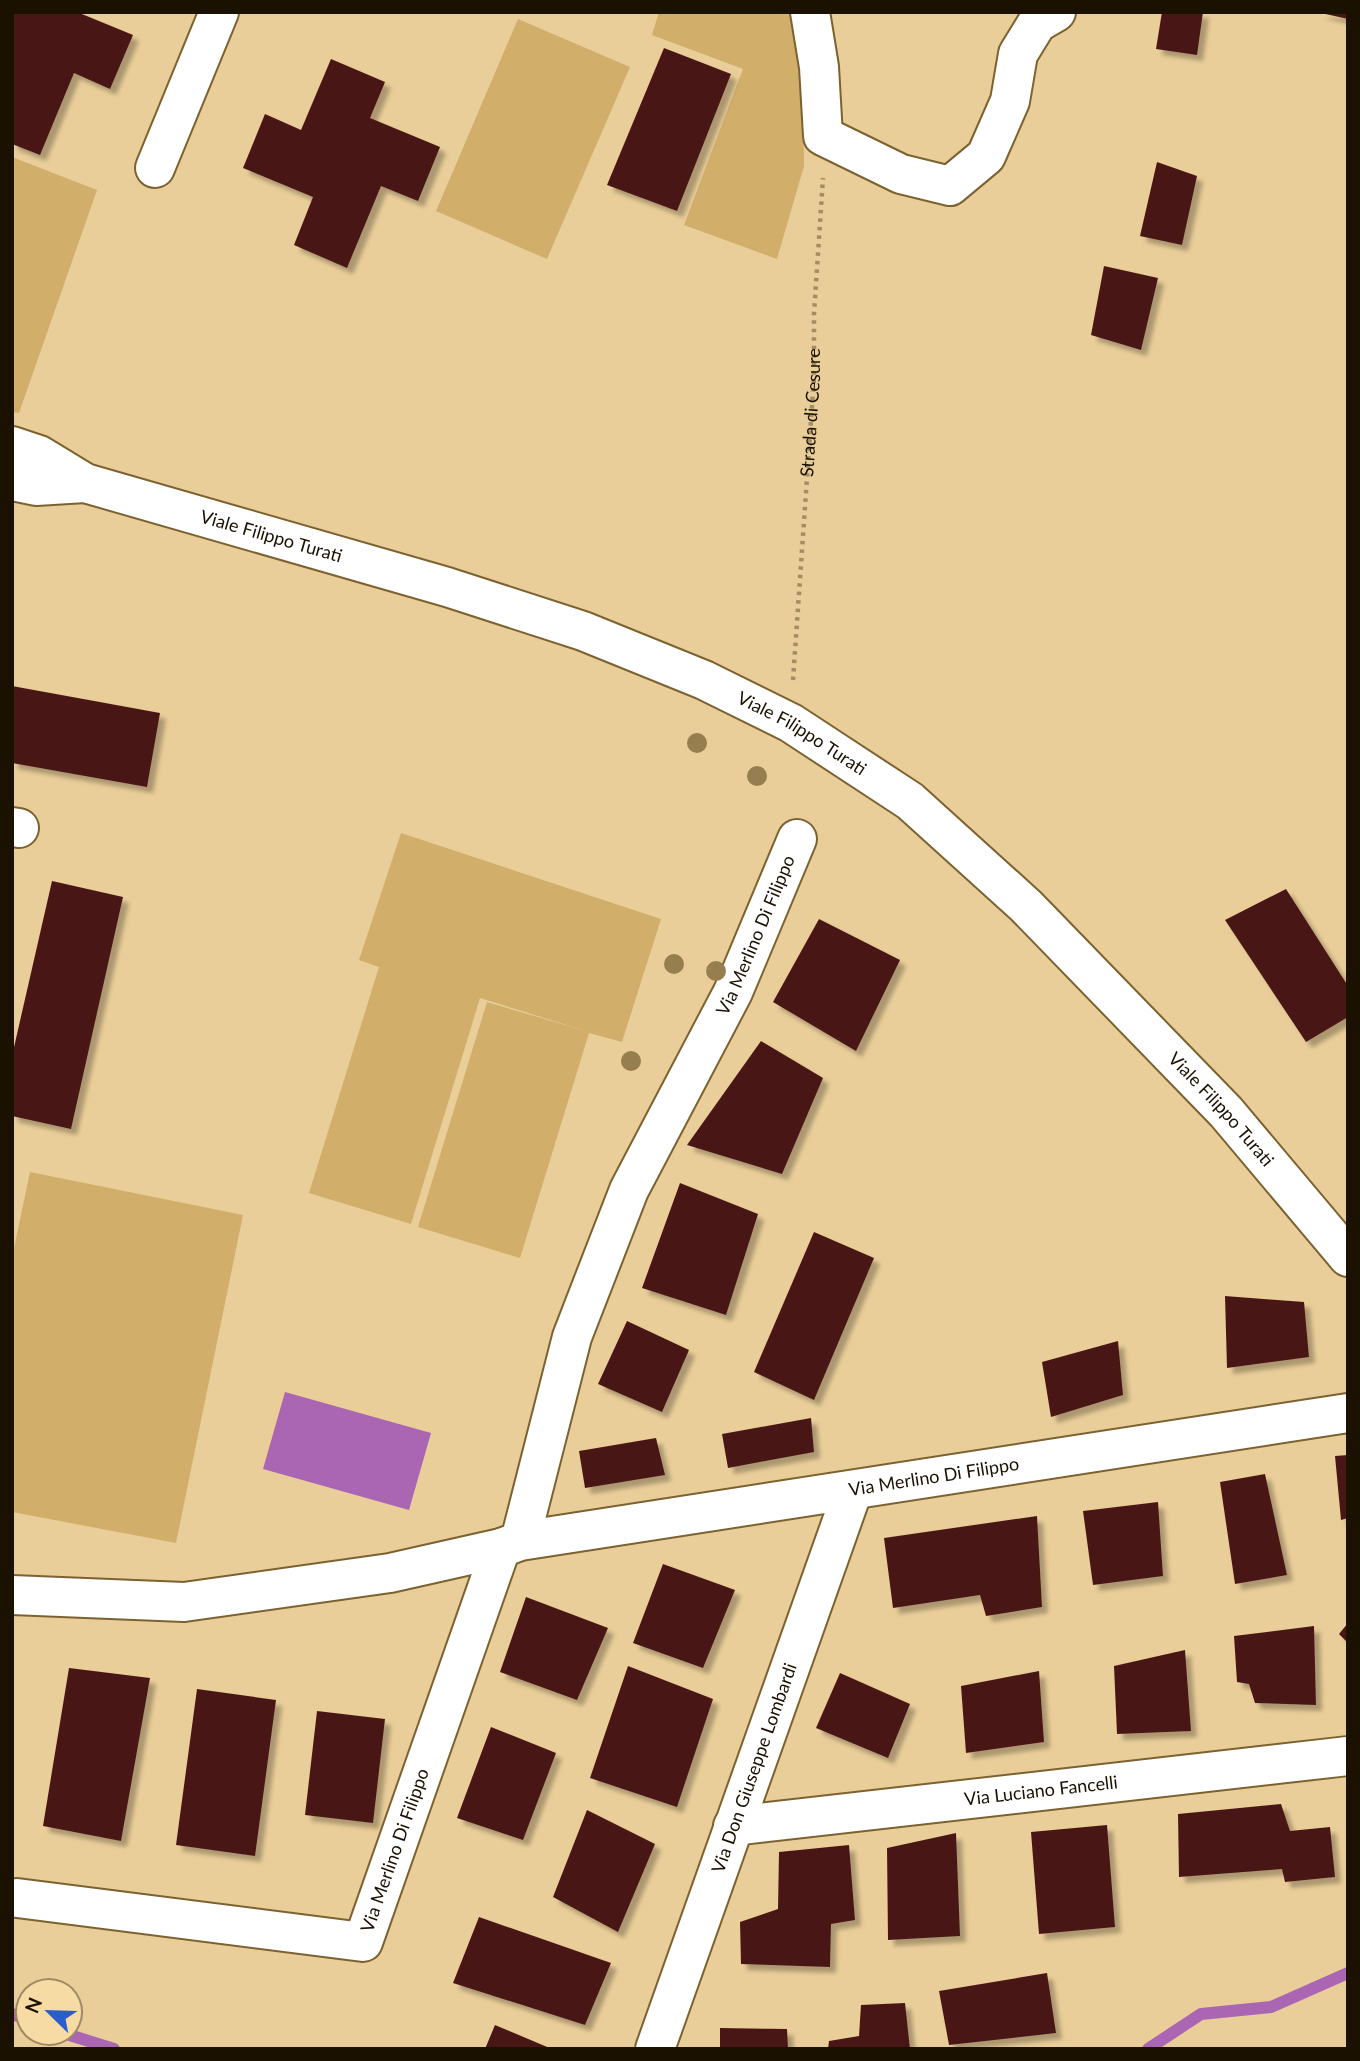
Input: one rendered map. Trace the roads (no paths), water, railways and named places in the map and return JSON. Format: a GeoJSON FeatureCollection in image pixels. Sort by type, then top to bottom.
{"type":"FeatureCollection","features":[{"type":"Feature","properties":{"kind":"street"},"geometry":{"type":"LineString","coordinates":[[155,167],[219,12]]}},
{"type":"Feature","properties":{"kind":"street"},"geometry":{"type":"LineString","coordinates":[[810,12],[819,67],[823,135],[901,174],[950,186],[986,156],[1010,101],[1018,54],[1037,23],[1056,12]]}},
{"type":"Feature","properties":{"kind":"street","name":"Viale Filippo Turati"},"geometry":{"type":"LineString","coordinates":[[12,446],[39,455],[85,483],[447,587],[583,631],[704,680],[791,723],[910,801],[1026,906],[1226,1112],[1348,1257]]}},
{"type":"Feature","properties":{"kind":"street","name":"Viale Filippo Turati"},"geometry":{"type":"LineString","coordinates":[[12,481],[36,486],[85,483]]}},
{"type":"Feature","properties":{"kind":"street","name":"Via Merlino Di Filippo"},"geometry":{"type":"LineString","coordinates":[[17,1898],[363,1942],[511,1544],[572,1337],[629,1190],[733,992],[797,839]]}},
{"type":"Feature","properties":{"kind":"street","name":"Via Merlino Di Filippo"},"geometry":{"type":"LineString","coordinates":[[12,1595],[184,1602],[390,1573],[511,1544],[1348,1413]]}},
{"type":"Feature","properties":{"kind":"street","name":"Via Don Giuseppe Lombardi"},"geometry":{"type":"LineString","coordinates":[[655,2049],[853,1490]]}},
{"type":"Feature","properties":{"kind":"street","name":"Via Luciano Fancelli"},"geometry":{"type":"LineString","coordinates":[[733,1826],[1348,1756]]}},
{"type":"Feature","properties":{"kind":"waterway"},"geometry":{"type":"LineString","coordinates":[[1148,2049],[1201,2014],[1271,2007],[1348,1973]]}},
{"type":"Feature","properties":{"kind":"waterway"},"geometry":{"type":"LineString","coordinates":[[84,2040],[114,2049]]}}]}
